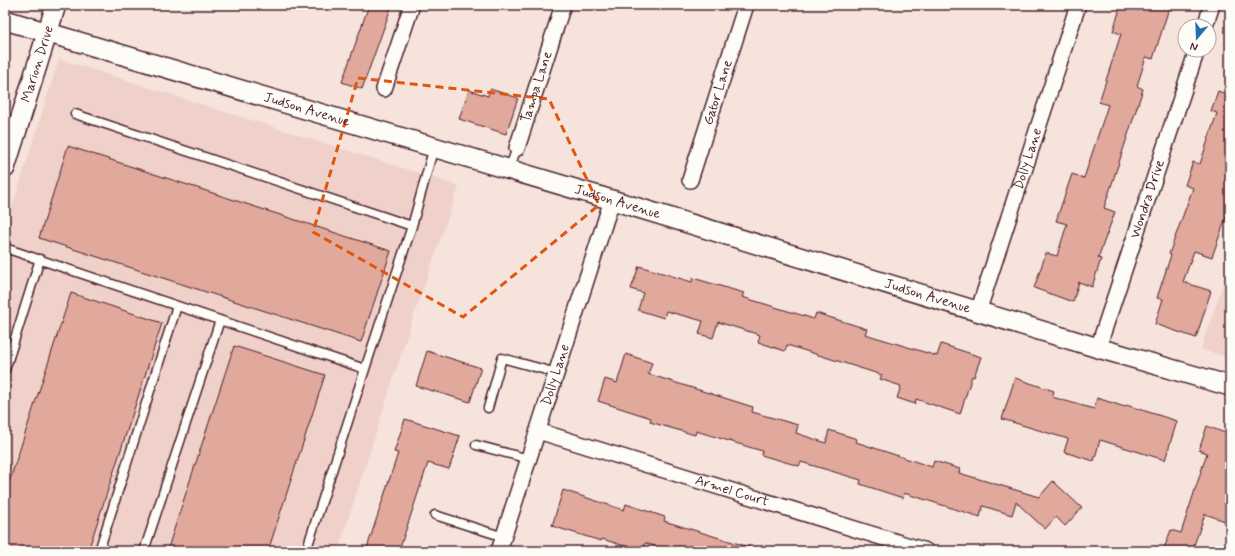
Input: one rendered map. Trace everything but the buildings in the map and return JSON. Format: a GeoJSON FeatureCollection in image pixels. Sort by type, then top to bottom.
{"type":"FeatureCollection","features":[{"type":"Feature","properties":{"kind":"street","name":"Marion Drive"},"geometry":{"type":"LineString","coordinates":[[5,168],[56,5]]}},
{"type":"Feature","properties":{"kind":"street"},"geometry":{"type":"LineString","coordinates":[[384,90],[412,5]]}},
{"type":"Feature","properties":{"kind":"street","name":"Tampa Lane"},"geometry":{"type":"LineString","coordinates":[[517,148],[563,5]]}},
{"type":"Feature","properties":{"kind":"street","name":"Gator Lane"},"geometry":{"type":"LineString","coordinates":[[690,180],[746,5]]}},
{"type":"Feature","properties":{"kind":"street","name":"Dolly Lane"},"geometry":{"type":"LineString","coordinates":[[978,312],[1078,5]]}},
{"type":"Feature","properties":{"kind":"street"},"geometry":{"type":"LineString","coordinates":[[1208,18],[1212,5]]}},
{"type":"Feature","properties":{"kind":"street","name":"Judson Avenue"},"geometry":{"type":"LineString","coordinates":[[5,20],[510,169],[978,312],[1230,386]]}},
{"type":"Feature","properties":{"kind":"street","name":"Wondra Drive"},"geometry":{"type":"LineString","coordinates":[[1098,348],[1194,58]]}},
{"type":"Feature","properties":{"kind":"street","name":"Dolly Lane"},"geometry":{"type":"LineString","coordinates":[[502,544],[612,200]]}},
{"type":"Feature","properties":{"kind":"street","name":"Armel Court"},"geometry":{"type":"LineString","coordinates":[[538,431],[926,551]]}},
{"type":"Feature","properties":{"kind":"lane"},"geometry":{"type":"LineString","coordinates":[[75,114],[412,226]]}},
{"type":"Feature","properties":{"kind":"lane"},"geometry":{"type":"LineString","coordinates":[[306,551],[412,226],[434,147]]}},
{"type":"Feature","properties":{"kind":"lane","name":"Tampa Lane"},"geometry":{"type":"LineString","coordinates":[[510,169],[517,148]]}},
{"type":"Feature","properties":{"kind":"lane"},"geometry":{"type":"LineString","coordinates":[[5,248],[365,369]]}},
{"type":"Feature","properties":{"kind":"lane"},"geometry":{"type":"LineString","coordinates":[[5,370],[40,259]]}},
{"type":"Feature","properties":{"kind":"lane"},"geometry":{"type":"LineString","coordinates":[[99,551],[177,306]]}},
{"type":"Feature","properties":{"kind":"lane"},"geometry":{"type":"LineString","coordinates":[[144,551],[220,320]]}},
{"type":"Feature","properties":{"kind":"lane"},"geometry":{"type":"LineString","coordinates":[[488,408],[502,358],[557,373]]}},
{"type":"Feature","properties":{"kind":"lane"},"geometry":{"type":"LineString","coordinates":[[476,445],[529,459]]}},
{"type":"Feature","properties":{"kind":"lane"},"geometry":{"type":"LineString","coordinates":[[435,515],[502,544]]}},
{"type":"Feature","properties":{"kind":"highlighted area"},"geometry":{"type":"Polygon","coordinates":[[[358,78],[549,99],[599,205],[463,317],[313,232],[358,78]]]}},
{"type":"Feature","properties":{"kind":"shaded area"},"geometry":{"type":"Polygon","coordinates":[[[59,59],[459,186],[411,323],[338,551],[5,551],[5,230],[59,59]]]}},
{"type":"Feature","properties":{"kind":"shaded area"},"geometry":{"type":"Polygon","coordinates":[[[1230,264],[1230,358],[1201,349],[1230,264]]]}}]}
